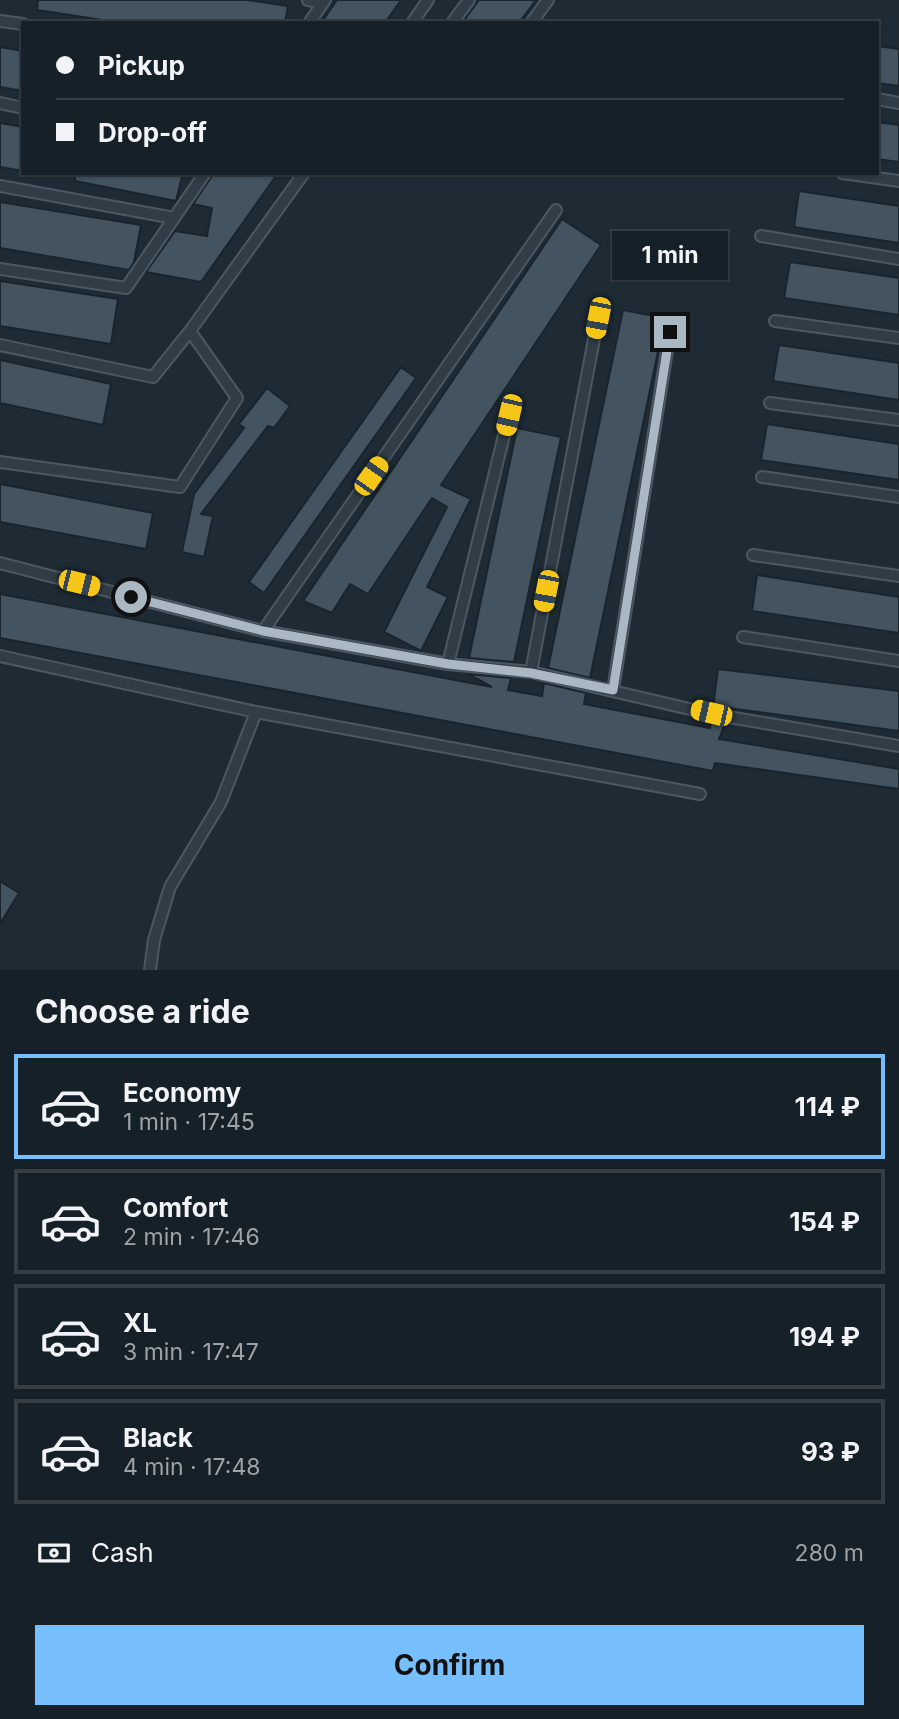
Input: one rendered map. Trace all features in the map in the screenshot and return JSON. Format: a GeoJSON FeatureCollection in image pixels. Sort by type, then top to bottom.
{"type":"FeatureCollection","features":[{"type":"Feature","properties":{"kind":"lane"},"geometry":{"type":"LineString","coordinates":[[308,0],[324,1]]}},
{"type":"Feature","properties":{"kind":"lane"},"geometry":{"type":"LineString","coordinates":[[413,21],[428,0]]}},
{"type":"Feature","properties":{"kind":"lane"},"geometry":{"type":"LineString","coordinates":[[453,21],[469,0]]}},
{"type":"Feature","properties":{"kind":"lane"},"geometry":{"type":"LineString","coordinates":[[532,21],[548,0]]}},
{"type":"Feature","properties":{"kind":"lane"},"geometry":{"type":"LineString","coordinates":[[310,21],[324,1]]}},
{"type":"Feature","properties":{"kind":"lane"},"geometry":{"type":"LineString","coordinates":[[0,21],[21,24]]}},
{"type":"Feature","properties":{"kind":"lane"},"geometry":{"type":"LineString","coordinates":[[879,99],[899,103]]}},
{"type":"Feature","properties":{"kind":"lane"},"geometry":{"type":"LineString","coordinates":[[0,103],[21,108]]}},
{"type":"Feature","properties":{"kind":"lane"},"geometry":{"type":"LineString","coordinates":[[0,268],[126,288],[204,175]]}},
{"type":"Feature","properties":{"kind":"lane"},"geometry":{"type":"LineString","coordinates":[[0,345],[153,377],[190,331],[302,175]]}},
{"type":"Feature","properties":{"kind":"lane"},"geometry":{"type":"LineString","coordinates":[[856,175],[899,181]]}},
{"type":"Feature","properties":{"kind":"lane"},"geometry":{"type":"LineString","coordinates":[[0,186],[174,218]]}},
{"type":"Feature","properties":{"kind":"lane"},"geometry":{"type":"LineString","coordinates":[[263,631],[556,210]]}},
{"type":"Feature","properties":{"kind":"lane"},"geometry":{"type":"LineString","coordinates":[[761,236],[899,259]]}},
{"type":"Feature","properties":{"kind":"lane"},"geometry":{"type":"LineString","coordinates":[[531,673],[598,318]]}},
{"type":"Feature","properties":{"kind":"lane"},"geometry":{"type":"LineString","coordinates":[[775,321],[899,338]]}},
{"type":"Feature","properties":{"kind":"lane"},"geometry":{"type":"LineString","coordinates":[[0,462],[180,487],[237,398],[190,331]]}},
{"type":"Feature","properties":{"kind":"lane"},"geometry":{"type":"LineString","coordinates":[[613,690],[670,332]]}},
{"type":"Feature","properties":{"kind":"lane"},"geometry":{"type":"LineString","coordinates":[[770,403],[899,421]]}},
{"type":"Feature","properties":{"kind":"lane"},"geometry":{"type":"LineString","coordinates":[[448,664],[509,415]]}},
{"type":"Feature","properties":{"kind":"lane"},"geometry":{"type":"LineString","coordinates":[[762,477],[899,498]]}},
{"type":"Feature","properties":{"kind":"lane"},"geometry":{"type":"LineString","coordinates":[[753,555],[899,576]]}},
{"type":"Feature","properties":{"kind":"lane"},"geometry":{"type":"LineString","coordinates":[[0,563],[263,631],[448,664],[531,673],[711,713],[899,747]]}},
{"type":"Feature","properties":{"kind":"lane"},"geometry":{"type":"LineString","coordinates":[[743,637],[899,661]]}},
{"type":"Feature","properties":{"kind":"lane"},"geometry":{"type":"LineString","coordinates":[[0,656],[256,712],[700,794]]}},
{"type":"Feature","properties":{"kind":"lane"},"geometry":{"type":"LineString","coordinates":[[150,970],[154,940],[170,887],[221,802],[256,712]]}},
{"type":"Feature","properties":{"kind":"building"},"geometry":{"type":"Polygon","coordinates":[[[38,0],[247,0],[288,6],[285,21],[109,21],[37,10],[38,0]]]}},
{"type":"Feature","properties":{"kind":"building"},"geometry":{"type":"Polygon","coordinates":[[[337,0],[401,0],[386,21],[322,21],[337,0]]]}},
{"type":"Feature","properties":{"kind":"building"},"geometry":{"type":"Polygon","coordinates":[[[479,0],[536,0],[520,21],[463,21],[479,0]]]}},
{"type":"Feature","properties":{"kind":"building"},"geometry":{"type":"Polygon","coordinates":[[[879,46],[899,49],[899,86],[879,83],[879,46]]]}},
{"type":"Feature","properties":{"kind":"building"},"geometry":{"type":"Polygon","coordinates":[[[0,47],[21,51],[21,91],[0,87],[0,47]]]}},
{"type":"Feature","properties":{"kind":"building"},"geometry":{"type":"Polygon","coordinates":[[[879,122],[899,125],[899,162],[879,159],[879,122]]]}},
{"type":"Feature","properties":{"kind":"building"},"geometry":{"type":"Polygon","coordinates":[[[0,123],[21,127],[21,171],[0,167],[0,123]]]}},
{"type":"Feature","properties":{"kind":"building"},"geometry":{"type":"Polygon","coordinates":[[[75,175],[182,175],[176,201],[75,181],[75,175]]]}},
{"type":"Feature","properties":{"kind":"building"},"geometry":{"type":"Polygon","coordinates":[[[213,175],[277,175],[201,282],[146,272],[175,231],[207,236],[212,208],[193,204],[213,175]]]}},
{"type":"Feature","properties":{"kind":"building"},"geometry":{"type":"Polygon","coordinates":[[[799,191],[899,206],[899,243],[794,227],[799,191]]]}},
{"type":"Feature","properties":{"kind":"building"},"geometry":{"type":"Polygon","coordinates":[[[0,202],[141,225],[134,262],[129,270],[0,248],[0,202]]]}},
{"type":"Feature","properties":{"kind":"building"},"geometry":{"type":"Polygon","coordinates":[[[562,219],[601,245],[441,485],[471,499],[427,587],[448,597],[421,651],[384,632],[447,507],[432,498],[368,594],[350,584],[332,613],[303,601],[562,219]]]}},
{"type":"Feature","properties":{"kind":"building"},"geometry":{"type":"Polygon","coordinates":[[[790,262],[899,278],[899,315],[784,298],[790,262]]]}},
{"type":"Feature","properties":{"kind":"building"},"geometry":{"type":"Polygon","coordinates":[[[0,281],[118,299],[111,344],[0,326],[0,281]]]}},
{"type":"Feature","properties":{"kind":"building"},"geometry":{"type":"Polygon","coordinates":[[[623,310],[665,318],[590,678],[548,668],[623,310]]]}},
{"type":"Feature","properties":{"kind":"building"},"geometry":{"type":"Polygon","coordinates":[[[779,345],[899,363],[899,400],[773,381],[779,345]]]}},
{"type":"Feature","properties":{"kind":"building"},"geometry":{"type":"Polygon","coordinates":[[[0,360],[111,384],[103,425],[0,403],[0,360]]]}},
{"type":"Feature","properties":{"kind":"building"},"geometry":{"type":"Polygon","coordinates":[[[401,367],[416,378],[264,593],[249,582],[401,367]]]}},
{"type":"Feature","properties":{"kind":"building"},"geometry":{"type":"Polygon","coordinates":[[[267,388],[290,406],[274,428],[268,426],[201,514],[213,516],[204,557],[182,552],[194,494],[244,428],[239,424],[267,388]]]}},
{"type":"Feature","properties":{"kind":"building"},"geometry":{"type":"Polygon","coordinates":[[[767,424],[899,444],[899,480],[761,460],[767,424]]]}},
{"type":"Feature","properties":{"kind":"building"},"geometry":{"type":"Polygon","coordinates":[[[517,428],[561,437],[514,662],[469,658],[517,428]]]}},
{"type":"Feature","properties":{"kind":"building"},"geometry":{"type":"Polygon","coordinates":[[[0,484],[153,513],[146,549],[0,522],[0,484]]]}},
{"type":"Feature","properties":{"kind":"building"},"geometry":{"type":"Polygon","coordinates":[[[757,575],[899,597],[899,633],[752,611],[757,575]]]}},
{"type":"Feature","properties":{"kind":"building"},"geometry":{"type":"Polygon","coordinates":[[[0,594],[492,687],[468,674],[511,678],[508,690],[542,696],[544,683],[586,693],[584,704],[710,728],[711,722],[725,724],[719,739],[899,769],[899,789],[715,763],[713,771],[0,638],[0,594]]]}},
{"type":"Feature","properties":{"kind":"building"},"geometry":{"type":"Polygon","coordinates":[[[718,669],[899,691],[899,731],[713,706],[718,669]]]}},
{"type":"Feature","properties":{"kind":"building"},"geometry":{"type":"Polygon","coordinates":[[[0,881],[19,893],[0,924],[0,881]]]}},
{"type":"Feature","properties":{"kind":"route"},"geometry":{"type":"LineString","coordinates":[[131,597],[263,631],[448,664],[531,673],[613,690],[670,332]]}}]}
